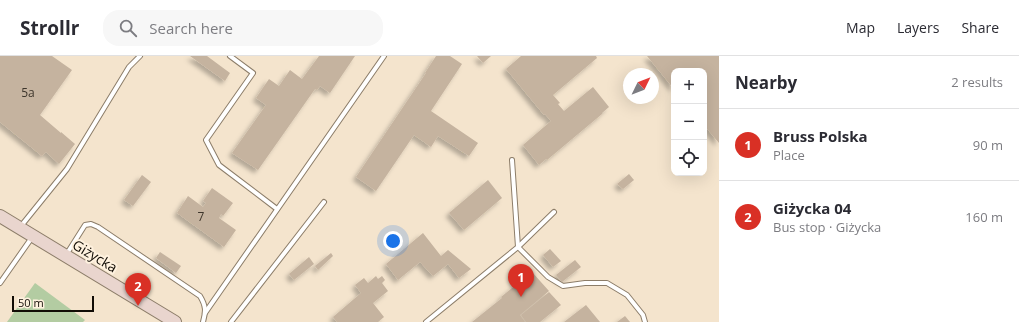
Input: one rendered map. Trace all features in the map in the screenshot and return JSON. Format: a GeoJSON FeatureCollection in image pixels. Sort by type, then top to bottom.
{"type":"FeatureCollection","features":[{"type":"Feature","properties":{"kind":"street","name":"Giżycka"},"geometry":{"type":"LineString","coordinates":[[0,216],[175,322]]}},
{"type":"Feature","properties":{"kind":"lane"},"geometry":{"type":"LineString","coordinates":[[19,228],[67,169],[129,67],[140,56]]}},
{"type":"Feature","properties":{"kind":"lane"},"geometry":{"type":"LineString","coordinates":[[230,56],[253,73],[206,140],[219,165],[277,210]]}},
{"type":"Feature","properties":{"kind":"lane"},"geometry":{"type":"LineString","coordinates":[[205,313],[384,56]]}},
{"type":"Feature","properties":{"kind":"lane"},"geometry":{"type":"LineString","coordinates":[[512,160],[518,247],[548,277],[563,286],[585,283],[607,283],[627,295],[643,315],[645,322]]}},
{"type":"Feature","properties":{"kind":"lane"},"geometry":{"type":"LineString","coordinates":[[230,322],[324,202]]}},
{"type":"Feature","properties":{"kind":"lane"},"geometry":{"type":"LineString","coordinates":[[426,322],[518,247],[554,212]]}},
{"type":"Feature","properties":{"kind":"lane"},"geometry":{"type":"LineString","coordinates":[[65,256],[85,225],[91,224],[98,227],[200,296],[204,303],[205,313],[203,322]]}},
{"type":"Feature","properties":{"kind":"lane"},"geometry":{"type":"LineString","coordinates":[[0,283],[33,236]]}},
{"type":"Feature","properties":{"kind":"green space"},"geometry":{"type":"Polygon","coordinates":[[[35,283],[85,320],[83,322],[7,322],[35,283]]]}},
{"type":"Feature","properties":{"kind":"building"},"geometry":{"type":"Polygon","coordinates":[[[0,56],[52,56],[72,70],[40,115],[75,144],[59,164],[46,152],[42,156],[0,122],[0,56]]]}},
{"type":"Feature","properties":{"kind":"building"},"geometry":{"type":"Polygon","coordinates":[[[190,56],[207,56],[230,73],[225,81],[190,56]]]}},
{"type":"Feature","properties":{"kind":"building"},"geometry":{"type":"Polygon","coordinates":[[[319,56],[355,56],[330,93],[320,86],[317,90],[315,89],[258,170],[232,153],[266,105],[256,98],[269,79],[279,86],[290,70],[302,79],[319,56]]]}},
{"type":"Feature","properties":{"kind":"building"},"geometry":{"type":"Polygon","coordinates":[[[436,56],[450,56],[462,64],[431,111],[478,143],[469,156],[438,136],[431,147],[414,135],[376,191],[356,177],[436,56]]]}},
{"type":"Feature","properties":{"kind":"building"},"geometry":{"type":"Polygon","coordinates":[[[477,56],[491,56],[483,63],[477,56]]]}},
{"type":"Feature","properties":{"kind":"building"},"geometry":{"type":"Polygon","coordinates":[[[521,56],[596,56],[597,58],[553,95],[560,103],[558,104],[564,111],[593,87],[609,107],[547,160],[546,159],[539,165],[523,145],[551,121],[545,114],[544,115],[506,69],[521,56]]]}},
{"type":"Feature","properties":{"kind":"building"},"geometry":{"type":"Polygon","coordinates":[[[647,56],[719,56],[719,143],[707,129],[707,68],[671,68],[671,85],[659,71],[659,68],[657,68],[647,56]]]}},
{"type":"Feature","properties":{"kind":"building"},"geometry":{"type":"Polygon","coordinates":[[[629,174],[634,180],[623,189],[617,184],[629,174]]]}},
{"type":"Feature","properties":{"kind":"building"},"geometry":{"type":"Polygon","coordinates":[[[142,175],[151,182],[133,206],[124,200],[142,175]]]}},
{"type":"Feature","properties":{"kind":"building"},"geometry":{"type":"Polygon","coordinates":[[[488,180],[502,198],[464,230],[449,213],[488,180]]]}},
{"type":"Feature","properties":{"kind":"building"},"geometry":{"type":"Polygon","coordinates":[[[212,188],[233,203],[223,216],[221,214],[219,218],[236,230],[224,247],[177,213],[188,196],[203,207],[206,203],[203,201],[212,188]]]}},
{"type":"Feature","properties":{"kind":"building"},"geometry":{"type":"Polygon","coordinates":[[[423,233],[441,256],[448,250],[471,269],[459,278],[448,264],[433,276],[420,262],[398,280],[386,264],[423,233]]]}},
{"type":"Feature","properties":{"kind":"building"},"geometry":{"type":"Polygon","coordinates":[[[550,249],[561,261],[553,267],[543,255],[550,249]]]}},
{"type":"Feature","properties":{"kind":"building"},"geometry":{"type":"Polygon","coordinates":[[[160,252],[181,266],[176,273],[156,258],[160,252]]]}},
{"type":"Feature","properties":{"kind":"building"},"geometry":{"type":"Polygon","coordinates":[[[331,253],[333,256],[318,270],[315,266],[331,253]]]}},
{"type":"Feature","properties":{"kind":"building"},"geometry":{"type":"Polygon","coordinates":[[[309,257],[314,264],[294,280],[289,274],[309,257]]]}},
{"type":"Feature","properties":{"kind":"building"},"geometry":{"type":"Polygon","coordinates":[[[575,260],[581,267],[562,282],[556,275],[575,260]]]}},
{"type":"Feature","properties":{"kind":"building"},"geometry":{"type":"Polygon","coordinates":[[[532,272],[549,291],[520,315],[525,322],[472,322],[502,298],[501,297],[532,272]]]}},
{"type":"Feature","properties":{"kind":"building"},"geometry":{"type":"Polygon","coordinates":[[[376,276],[378,279],[382,276],[385,280],[382,283],[388,291],[373,303],[384,317],[378,322],[337,322],[333,317],[361,293],[355,285],[364,278],[368,283],[376,276]]]}},
{"type":"Feature","properties":{"kind":"building"},"geometry":{"type":"Polygon","coordinates":[[[549,292],[561,305],[540,322],[526,322],[521,315],[549,292]]]}},
{"type":"Feature","properties":{"kind":"building"},"geometry":{"type":"Polygon","coordinates":[[[586,305],[600,322],[564,322],[586,305]]]}},
{"type":"Feature","properties":{"kind":"building"},"geometry":{"type":"Polygon","coordinates":[[[625,316],[630,322],[617,322],[625,316]]]}},
{"type":"Feature","properties":{"kind":"place","name":"Bruss Polska"},"geometry":{"type":"Point","coordinates":[521,297]}},
{"type":"Feature","properties":{"kind":"place","name":"Giżycka 04"},"geometry":{"type":"Point","coordinates":[138,306]}}]}
